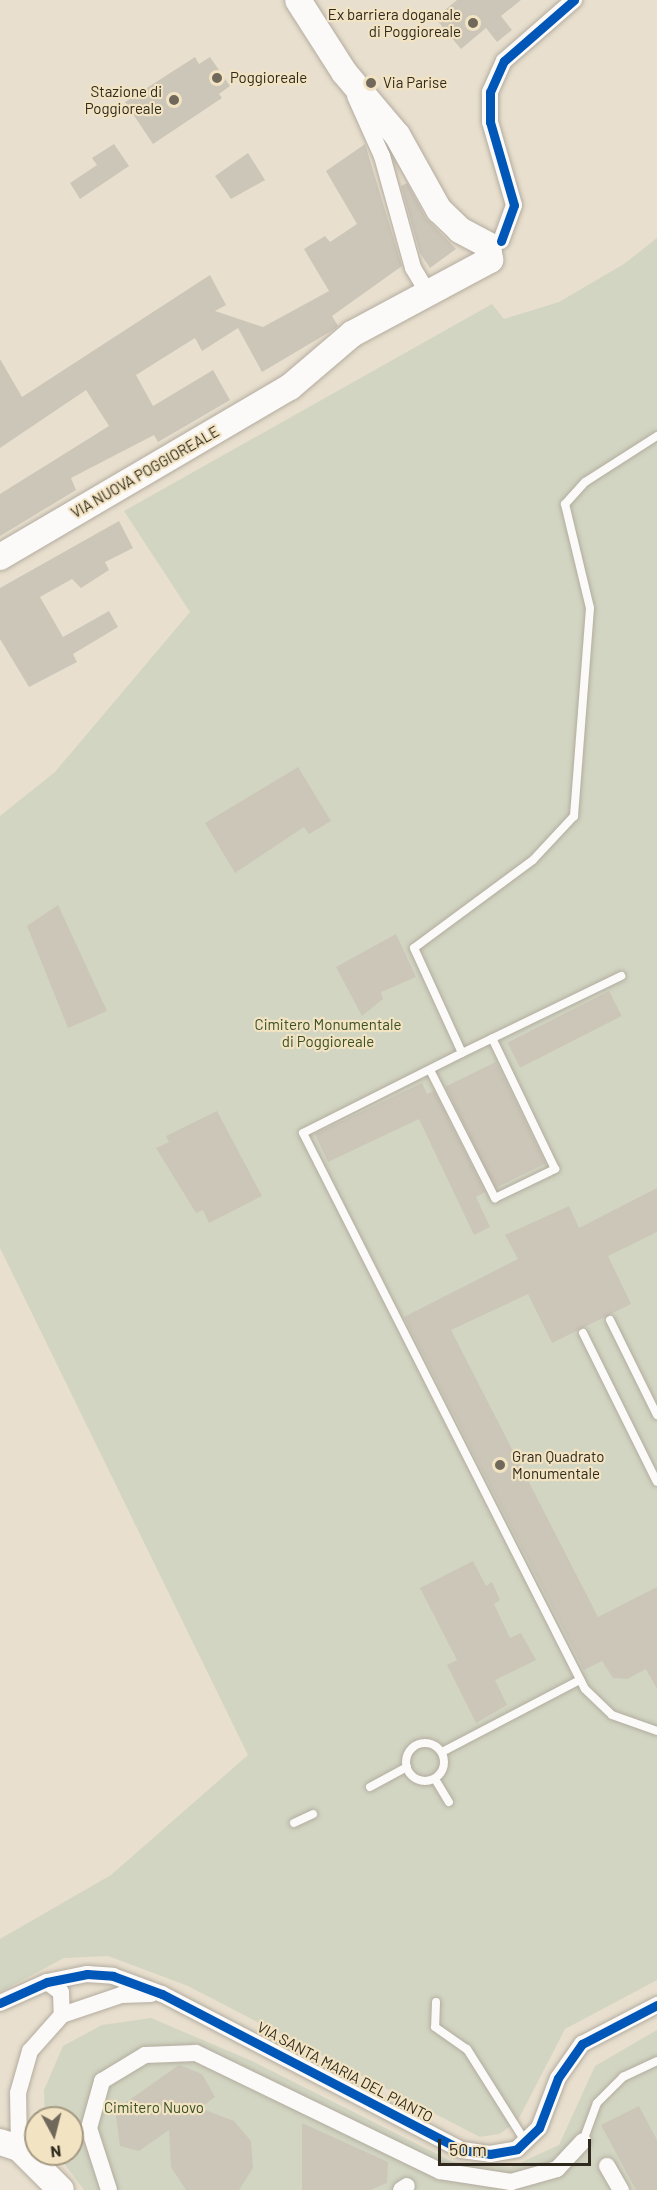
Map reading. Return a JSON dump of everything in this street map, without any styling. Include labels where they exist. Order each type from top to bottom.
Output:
[{"type":"main road","points":[[298,0],[344,72]]},
{"type":"main road","name":"VIA NUOVA POGGIOREALE","points":[[0,557],[290,387],[352,334],[481,269],[491,250],[439,210],[397,135],[344,72]]},
{"type":"main road","points":[[9,2145],[61,2190]]},
{"type":"street","points":[[501,241],[514,205],[490,122],[490,92],[504,61],[574,0]]},
{"type":"street","points":[[344,72],[382,156],[412,268],[424,286]]},
{"type":"street","name":"VIA SANTA MARIA DEL PIANTO","points":[[0,2003],[47,1982],[87,1974],[112,1976],[162,1994],[462,2150],[490,2154],[517,2149],[539,2128],[558,2078],[582,2044],[657,2005]]},
{"type":"street","points":[[47,1982],[61,1992],[62,2015]]},
{"type":"street","name":"VIA SANTA MARIA DEL PIANTO","points":[[9,2145],[18,2093],[30,2051],[62,2015],[121,1995],[162,1994]]},
{"type":"street","points":[[110,2190],[89,2128],[102,2081],[145,2055],[196,2053],[440,2171],[511,2182],[557,2169],[583,2141]]},
{"type":"street","points":[[608,2166],[621,2190]]},
{"type":"lane","points":[[462,1053],[414,948],[533,860],[574,816],[591,608],[565,504],[585,482],[657,436]]},
{"type":"lane","points":[[621,976],[462,1053],[369,1105],[303,1133],[580,1680],[612,1715],[657,1731]]},
{"type":"lane","points":[[430,1070],[495,1198],[555,1169],[492,1038]]},
{"type":"lane","points":[[610,1320],[657,1415]]},
{"type":"lane","points":[[584,1333],[657,1482]]},
{"type":"lane","points":[[442,1752],[580,1680]]},
{"type":"lane","points":[[417,1744],[434,1744],[442,1752],[444,1766],[435,1779],[416,1779],[407,1767],[408,1753],[417,1744]]},
{"type":"lane","points":[[370,1787],[407,1767]]},
{"type":"lane","points":[[435,1779],[449,1802]]},
{"type":"lane","points":[[294,1823],[313,1814]]},
{"type":"lane","points":[[436,2002],[435,2027],[467,2049],[525,2141]]},
{"type":"lane","points":[[583,2141],[597,2103],[623,2077],[657,2061]]},
{"type":"green space","name":"Cimitero Monumentale di Poggioreale","points":[[657,238],[657,1980],[565,2029],[517,2122],[499,2134],[480,2137],[188,1986],[108,1956],[64,1958],[0,1992],[0,1939],[111,1875],[248,1755],[0,1248],[0,816],[55,772],[190,612],[124,511],[492,304],[504,319],[559,302],[624,264]]},
{"type":"green space","name":"Cimitero Nuovo","points":[[151,2018],[252,2061],[453,2162],[511,2167],[559,2145],[595,2066],[657,2030],[657,2190],[84,2190],[66,2166],[84,2166],[84,2106],[45,2106],[44,2090],[63,2046],[102,2025]]},
{"type":"building","name":"Ex barriera doganale di Poggioreale","points":[[457,0],[521,0],[501,16],[512,30],[497,42],[486,28],[461,49],[435,18]]},
{"type":"building","name":"Stazione di Poggioreale","points":[[195,57],[199,64],[210,57],[230,86],[219,94],[222,98],[153,144],[125,102]]},
{"type":"building","points":[[114,144],[129,166],[80,199],[70,183],[97,165],[92,158]]},
{"type":"building","points":[[365,144],[402,266],[332,316],[338,326],[333,330],[262,372],[238,328],[202,351],[195,338],[136,375],[153,406],[213,370],[230,400],[158,442],[154,435],[71,478],[76,490],[0,536],[0,494],[109,426],[86,390],[0,448],[0,359],[22,397],[210,275],[226,305],[215,311],[263,327],[329,291],[304,249],[325,236],[330,242],[357,224],[326,171]]},
{"type":"building","points":[[248,153],[265,180],[231,199],[215,176]]},
{"type":"building","points":[[407,183],[426,218],[456,249],[430,268],[420,253],[401,186]]},
{"type":"building","points":[[119,521],[133,548],[105,562],[109,570],[81,588],[72,579],[40,597],[63,637],[109,611],[118,627],[73,654],[77,662],[29,687],[0,639],[0,588]]},
{"type":"building","points":[[298,767],[331,821],[309,834],[304,827],[235,873],[205,823]]},
{"type":"building","points":[[58,905],[107,1011],[68,1028],[27,926]]},
{"type":"building","points":[[396,934],[416,977],[381,992],[383,999],[362,1016],[336,967]]},
{"type":"building","points":[[609,991],[622,1016],[520,1068],[507,1043]]},
{"type":"building","points":[[496,1062],[546,1164],[495,1188],[446,1087]]},
{"type":"building","points":[[422,1083],[427,1094],[434,1091],[485,1192],[476,1197],[490,1227],[474,1235],[419,1119],[328,1162],[315,1134]]},
{"type":"building","points":[[217,1111],[262,1196],[209,1223],[203,1210],[196,1213],[156,1148],[169,1142],[166,1136]]},
{"type":"building","name":"Gran Quadrato Monumentale","points":[[657,1188],[657,1232],[608,1256],[631,1304],[552,1343],[528,1294],[451,1330],[598,1617],[657,1587],[657,1689],[646,1669],[627,1679],[613,1678],[602,1661],[584,1670],[404,1317],[518,1259],[505,1235],[569,1206],[579,1228]]},
{"type":"building","points":[[473,1561],[486,1586],[492,1582],[500,1600],[494,1604],[510,1638],[521,1633],[536,1660],[495,1680],[507,1705],[476,1723],[447,1665],[457,1660],[420,1588]]},
{"type":"building","points":[[179,2065],[202,2074],[215,2097],[200,2108],[234,2121],[251,2141],[253,2168],[239,2190],[186,2190],[171,2167],[169,2130],[139,2151],[120,2146],[115,2110]]},
{"type":"building","points":[[639,2106],[657,2140],[657,2190],[636,2190],[601,2125]]},
{"type":"building","points":[[302,2123],[388,2162],[387,2183],[370,2190],[302,2190]]},
{"type":"cycle path","points":[[501,241],[514,205],[490,122],[490,92],[504,61],[574,0]]},
{"type":"cycle path","points":[[0,2003],[47,1982],[87,1974],[113,1976],[162,1994],[462,2150],[490,2154],[517,2149],[539,2128],[558,2078],[582,2044],[657,2005]]},
{"type":"place","name":"Ex barriera doganale di Poggioreale","points":[[473,23]]},
{"type":"place","name":"Poggioreale","points":[[217,78]]},
{"type":"place","name":"Via Parise","points":[[371,83]]},
{"type":"place","name":"Stazione di Poggioreale","points":[[174,100]]},
{"type":"place","name":"Gran Quadrato Monumentale","points":[[500,1465]]}]
